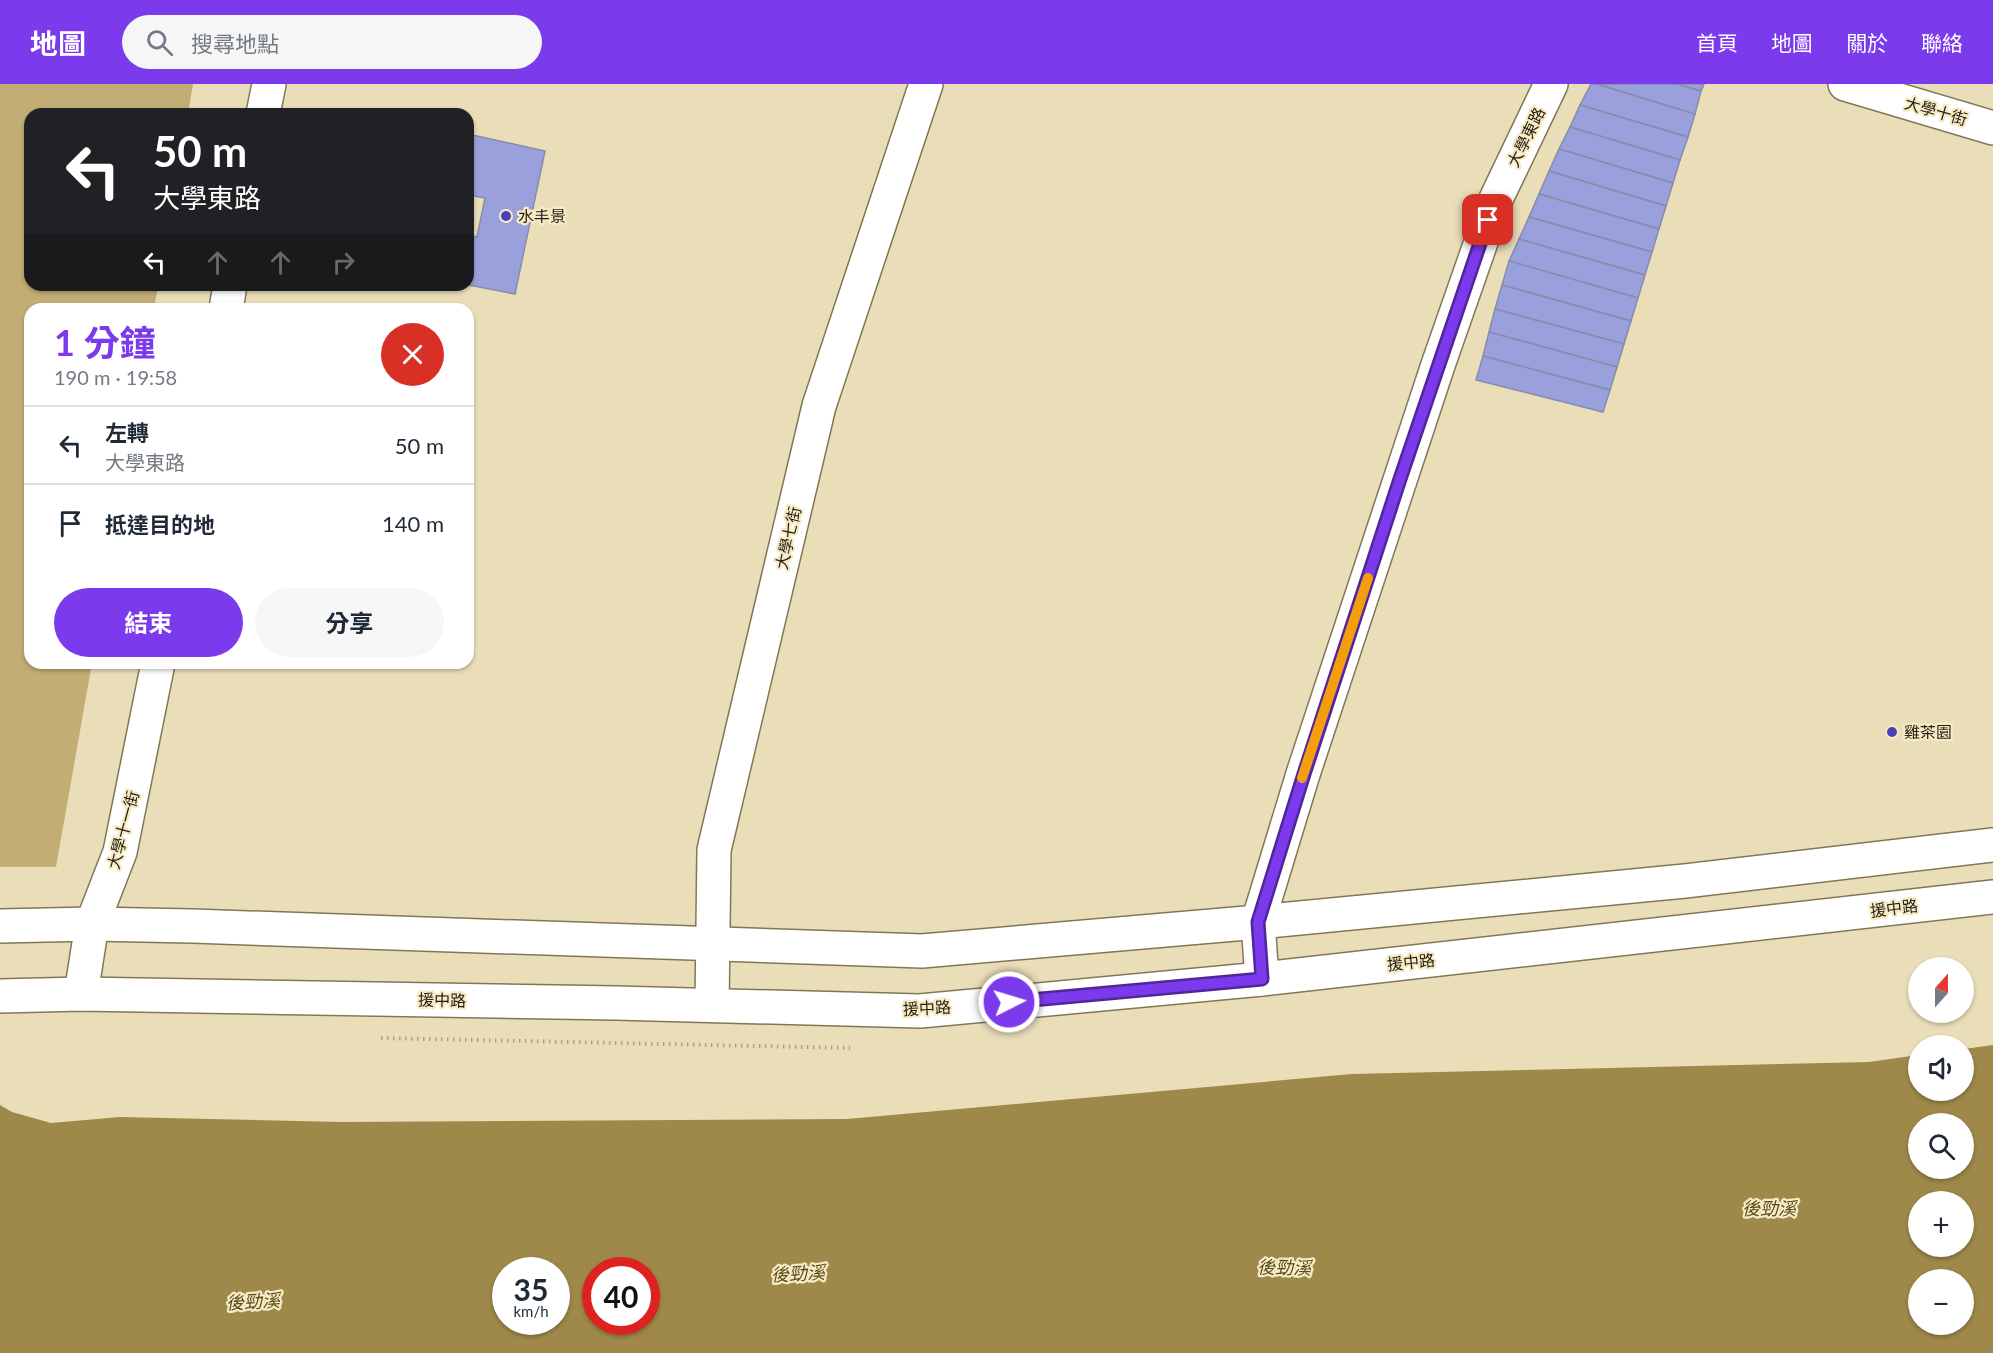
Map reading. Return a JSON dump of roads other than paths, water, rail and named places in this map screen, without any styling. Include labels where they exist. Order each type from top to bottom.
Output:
[{"type":"street","points":[[264,108],[269,84]]},
{"type":"street","name":"大學七街","points":[[712,1005],[714,850],[819,406],[926,84]]},
{"type":"street","name":"大學東路","points":[[1262,979],[1258,922],[1304,774],[1496,199],[1551,84]]},
{"type":"street","name":"大學十街","points":[[1845,84],[1993,128]]},
{"type":"street","name":"大學十一街","points":[[81,994],[92,924],[120,852],[157,669]]},
{"type":"street","points":[[0,926],[92,924],[712,942],[922,951],[1258,922],[1685,880],[1993,845]]},
{"type":"street","name":"援中路","points":[[0,996],[81,994],[920,1011],[1262,979],[1993,897]]},
{"type":"water","name":"後勁溪","points":[[1993,1045],[1993,1353],[0,1353],[0,1105],[12,1112],[51,1123],[120,1117],[341,1122],[847,1119],[1352,1074],[1869,1062],[1908,1056],[1908,1101],[1974,1101],[1974,1048]]},
{"type":"place","name":"水丰景","points":[[506,216]]},
{"type":"place","name":"雞茶園","points":[[1892,732]]}]
